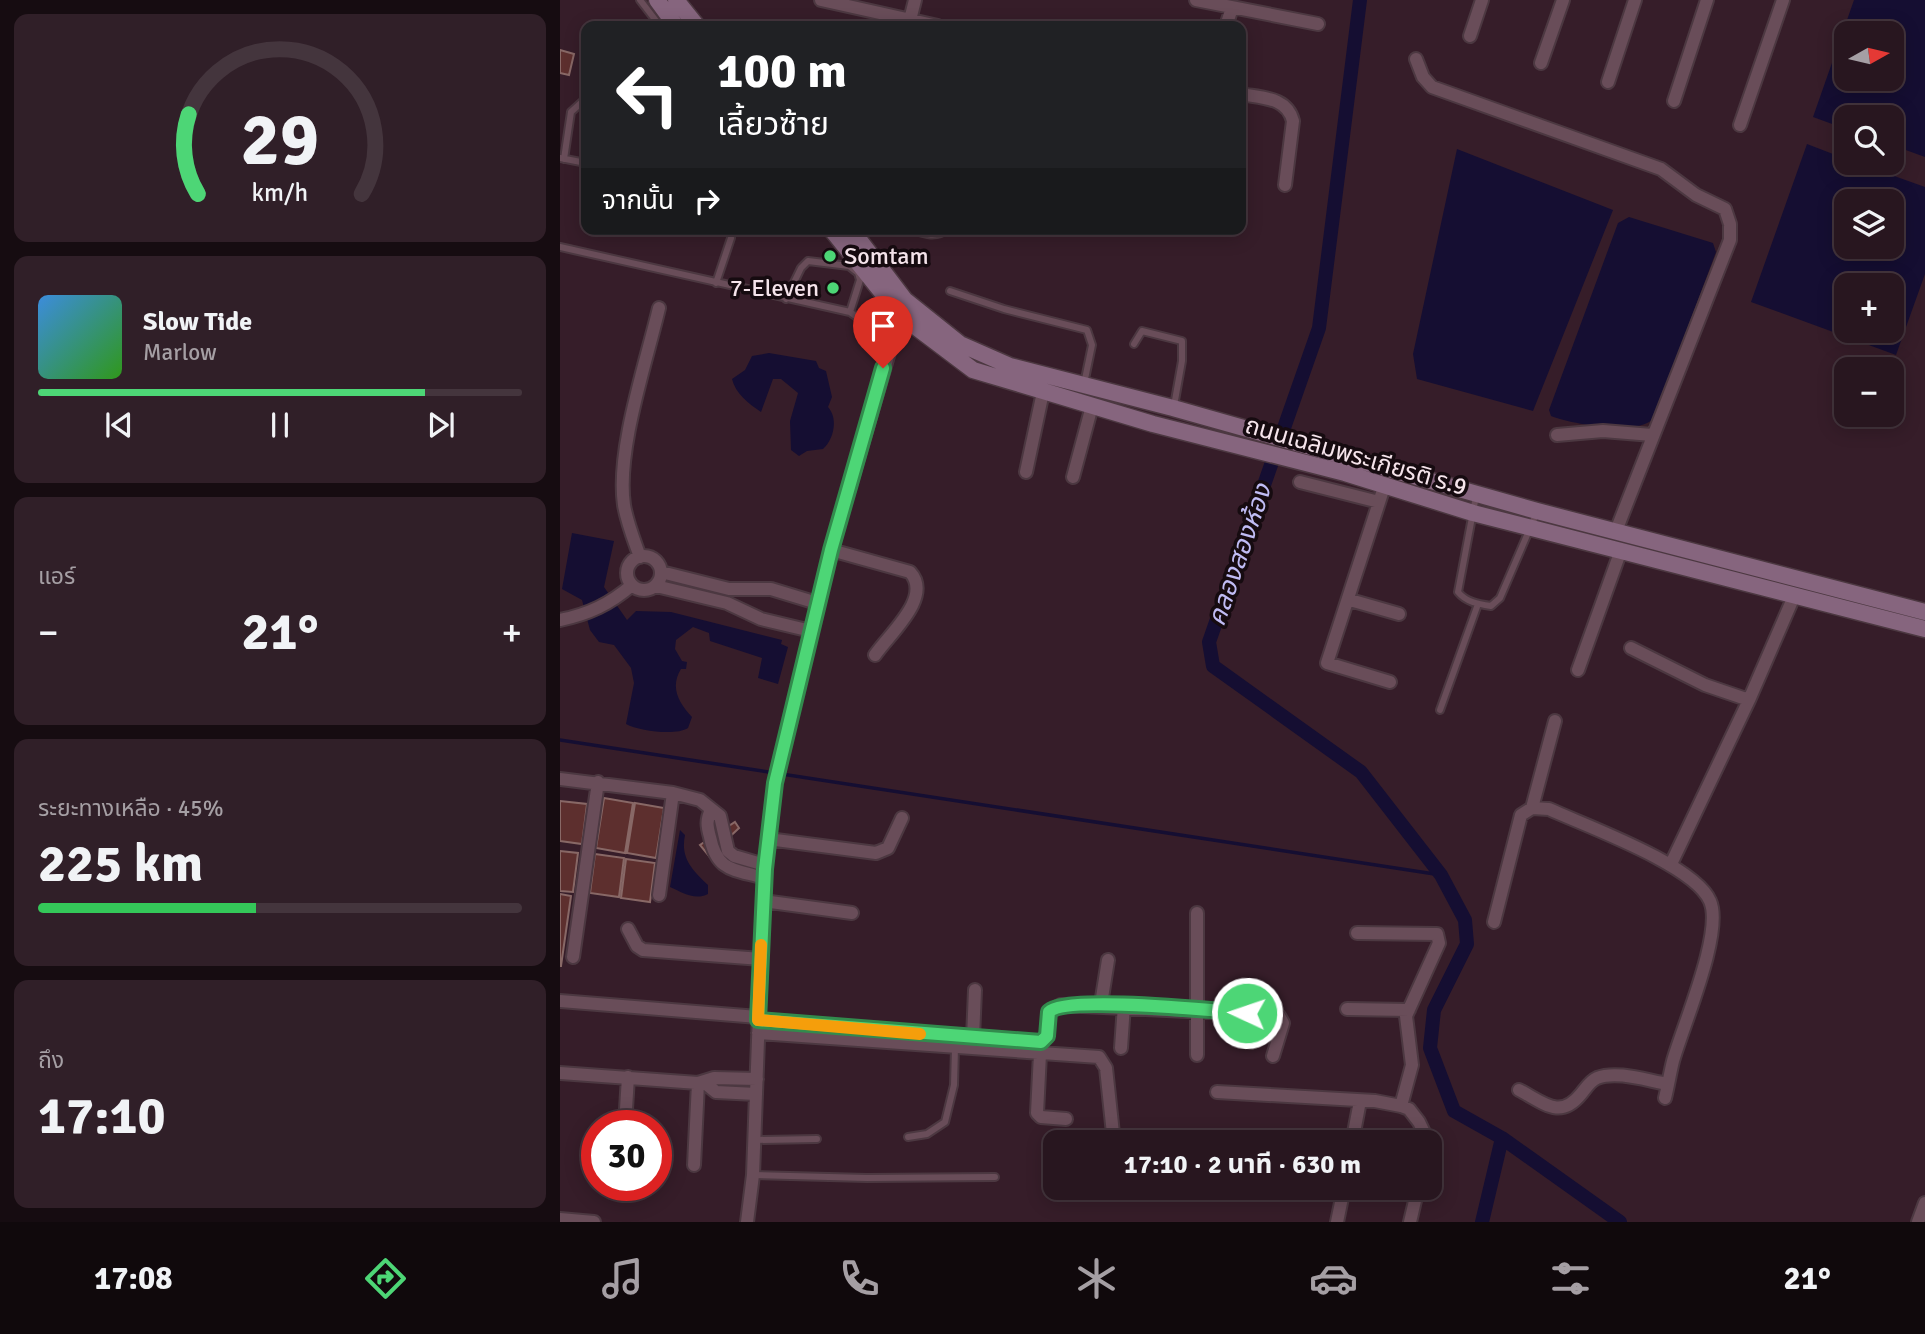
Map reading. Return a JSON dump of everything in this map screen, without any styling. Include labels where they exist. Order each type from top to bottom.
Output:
[{"type":"main road","points":[[657,0],[672,21]]},
{"type":"main road","points":[[676,0],[693,21]]},
{"type":"main road","name":"ถนนเฉลิมพระเกียรติ ร.9","points":[[836,235],[882,296],[960,344],[1010,366],[1173,408],[1347,466],[1381,494],[1531,527],[1925,629]]},
{"type":"main road","name":"ถนนเฉลิมพระเกียรติ ร.9","points":[[855,235],[903,307],[974,370],[1197,435],[1477,494],[1925,612]]},
{"type":"street","points":[[821,0],[915,21]]},
{"type":"street","points":[[910,20],[915,0]]},
{"type":"street","points":[[1196,0],[1318,24]]},
{"type":"street","points":[[1470,36],[1482,0]]},
{"type":"street","points":[[1541,63],[1563,0]]},
{"type":"street","points":[[1608,82],[1635,0]]},
{"type":"street","points":[[1674,101],[1707,0]]},
{"type":"street","points":[[1740,125],[1783,0]]},
{"type":"street","points":[[1228,21],[1232,8]]},
{"type":"street","points":[[1416,59],[1423,77],[1432,87],[1661,169],[1696,195],[1725,209],[1730,224],[1730,240],[1616,531]]},
{"type":"street","points":[[1246,95],[1283,103],[1290,111],[1293,121],[1285,185]]},
{"type":"street","points":[[747,1222],[755,1140],[764,872],[775,783],[831,550],[903,307]]},
{"type":"street","points":[[640,557],[628,524],[622,479],[659,308]]},
{"type":"street","points":[[1026,472],[1043,392]]},
{"type":"street","points":[[1073,477],[1092,406]]},
{"type":"street","points":[[1557,435],[1603,431],[1653,435]]},
{"type":"street","points":[[1300,482],[1381,494],[1350,600],[1327,663],[1390,682]]},
{"type":"street","points":[[831,550],[901,569],[916,579],[919,587],[914,601],[875,654]]},
{"type":"street","points":[[1578,670],[1620,550]]},
{"type":"street","points":[[632,585],[628,568],[640,557],[652,558],[661,572],[729,589],[771,589],[817,603]]},
{"type":"street","points":[[656,586],[661,572]]},
{"type":"street","points":[[632,585],[642,590],[656,586],[727,603],[761,620],[811,631]]},
{"type":"street","points":[[560,621],[586,615],[614,601],[632,585]]},
{"type":"street","points":[[727,603],[729,589]]},
{"type":"street","points":[[1671,864],[1749,700],[1795,594]]},
{"type":"street","points":[[1350,600],[1399,614]]},
{"type":"street","points":[[1631,648],[1705,685],[1749,700]]},
{"type":"street","points":[[1494,922],[1555,722]]},
{"type":"street","points":[[562,780],[598,782],[673,793],[700,800],[711,810],[706,820],[717,861],[725,867],[764,872]]},
{"type":"street","points":[[573,957],[598,782]]},
{"type":"street","points":[[659,895],[673,793]]},
{"type":"street","points":[[1526,810],[1549,809],[1671,864],[1707,894],[1712,904],[1704,973],[1673,1062],[1665,1098]]},
{"type":"street","points":[[768,839],[876,853],[888,848],[902,818]]},
{"type":"street","points":[[763,901],[852,913]]},
{"type":"street","points":[[1196,1055],[1197,913]]},
{"type":"street","points":[[628,929],[643,950],[761,959]]},
{"type":"street","points":[[1357,933],[1437,934],[1439,943],[1409,1010],[1406,1028],[1412,1065],[1401,1106]]},
{"type":"street","points":[[1101,1004],[1108,960]]},
{"type":"street","points":[[973,1038],[975,990]]},
{"type":"street","points":[[560,1001],[955,1048],[1099,1057],[1104,1061],[1112,1130]]},
{"type":"street","points":[[758,1023],[1041,1042],[1047,1036],[1052,1008],[1124,1005],[1279,1016],[1283,1023],[1273,1056]]},
{"type":"street","points":[[1121,1048],[1124,1005]]},
{"type":"street","points":[[1348,1009],[1409,1010]]},
{"type":"street","points":[[1040,1054],[1037,1113],[1041,1117],[1066,1119]]},
{"type":"street","points":[[560,1073],[701,1083],[714,1078],[757,1079]]},
{"type":"street","points":[[1519,1090],[1549,1105],[1564,1109],[1572,1105],[1596,1078],[1612,1076],[1668,1084]]},
{"type":"street","points":[[626,1110],[628,1077]]},
{"type":"street","points":[[701,1083],[716,1092],[756,1094]]},
{"type":"street","points":[[694,1165],[701,1083]]},
{"type":"street","points":[[1217,1092],[1401,1106],[1409,1109],[1423,1130]]},
{"type":"street","points":[[1354,1130],[1360,1101]]},
{"type":"street","points":[[1337,1222],[1342,1200]]},
{"type":"street","points":[[1410,1222],[1415,1200]]},
{"type":"street","points":[[1918,1222],[1925,1203]]},
{"type":"street","points":[[560,1219],[594,1222]]},
{"type":"lane","points":[[640,0],[656,21]]},
{"type":"lane","points":[[581,103],[571,112],[562,158],[581,162]]},
{"type":"lane","points":[[716,284],[731,239]]},
{"type":"lane","points":[[560,247],[849,312],[891,342]]},
{"type":"lane","points":[[786,299],[800,268],[808,261],[849,266],[858,273],[860,280],[849,312]]},
{"type":"lane","points":[[950,291],[1004,309],[1087,330],[1093,345],[1084,386]]},
{"type":"lane","points":[[1134,344],[1142,331],[1182,341],[1182,361],[1173,408]]},
{"type":"lane","points":[[1477,494],[1458,592],[1478,604],[1491,607],[1500,598],[1537,511]]},
{"type":"lane","points":[[1440,710],[1478,604]]},
{"type":"lane","points":[[908,1137],[927,1134],[945,1122],[954,1085],[955,1048]]},
{"type":"lane","points":[[755,1140],[817,1139]]},
{"type":"lane","points":[[753,1175],[995,1177]]},
{"type":"shaded area","points":[[1854,0],[1925,0],[1925,157],[1904,149],[1904,105],[1834,105],[1834,125],[1813,117],[1834,57],[1834,91],[1904,91],[1904,21],[1847,21]]},
{"type":"shaded area","points":[[1807,144],[1834,154],[1834,175],[1892,175],[1925,187],[1925,274],[1904,333],[1904,273],[1834,273],[1834,332],[1751,302]]},
{"type":"shaded area","points":[[1457,149],[1613,210],[1533,411],[1417,379],[1413,354]]},
{"type":"shaded area","points":[[1629,217],[1713,243],[1716,252],[1653,419],[1645,424],[1619,428],[1588,425],[1551,416],[1549,410],[1618,223]]},
{"type":"shaded area","points":[[1863,343],[1900,343],[1896,355]]},
{"type":"shaded area","points":[[769,353],[816,361],[819,368],[826,371],[832,397],[828,407],[834,423],[832,435],[823,449],[807,451],[799,456],[791,450],[790,421],[798,393],[781,379],[773,379],[761,412],[747,402],[736,389],[732,379],[745,370],[752,356]]},
{"type":"shaded area","points":[[572,533],[614,541],[604,587],[627,620],[636,611],[671,612],[782,640],[781,644],[788,647],[778,684],[758,678],[762,658],[710,641],[709,633],[693,627],[676,640],[675,649],[682,661],[687,662],[686,669],[681,669],[678,676],[676,688],[679,700],[692,717],[688,728],[675,732],[657,732],[626,724],[634,683],[631,668],[614,645],[599,642],[590,630],[582,600],[562,589]]},
{"type":"shaded area","points":[[680,830],[685,835],[686,857],[708,885],[708,894],[703,896],[693,896],[670,887]]},
{"type":"building","points":[[560,50],[574,54],[569,75],[560,73]]},
{"type":"building","points":[[604,798],[633,803],[625,853],[596,848]]},
{"type":"building","points":[[560,801],[587,804],[582,844],[560,841]]},
{"type":"building","points":[[635,803],[664,808],[656,858],[627,853]]},
{"type":"building","points":[[735,822],[739,828],[709,856],[700,845]]},
{"type":"building","points":[[560,851],[578,853],[573,892],[560,891]]},
{"type":"building","points":[[595,854],[624,858],[619,897],[590,893]]},
{"type":"building","points":[[626,859],[655,863],[650,902],[621,898]]},
{"type":"building","points":[[560,894],[571,896],[561,966],[560,966]]},
{"type":"waterway","name":"คลองสองห้อง","points":[[1360,0],[1319,328],[1209,642],[1213,666],[1361,772],[1441,875],[1465,920],[1467,944],[1434,1010],[1430,1048],[1454,1111],[1502,1138],[1620,1222]]},
{"type":"waterway","points":[[560,740],[1441,875]]},
{"type":"waterway","points":[[1482,1222],[1502,1138]]},
{"type":"slow traffic","points":[[761,945],[758,1020],[920,1034]]},
{"type":"place","name":"Somtam","points":[[830,256]]},
{"type":"place","name":"7-Eleven","points":[[833,288]]},
{"type":"route","points":[[883,368],[831,550],[775,783],[765,869],[758,1020],[1041,1042],[1047,1036],[1049,1012],[1061,1005],[1101,1004],[1247,1013]]}]
